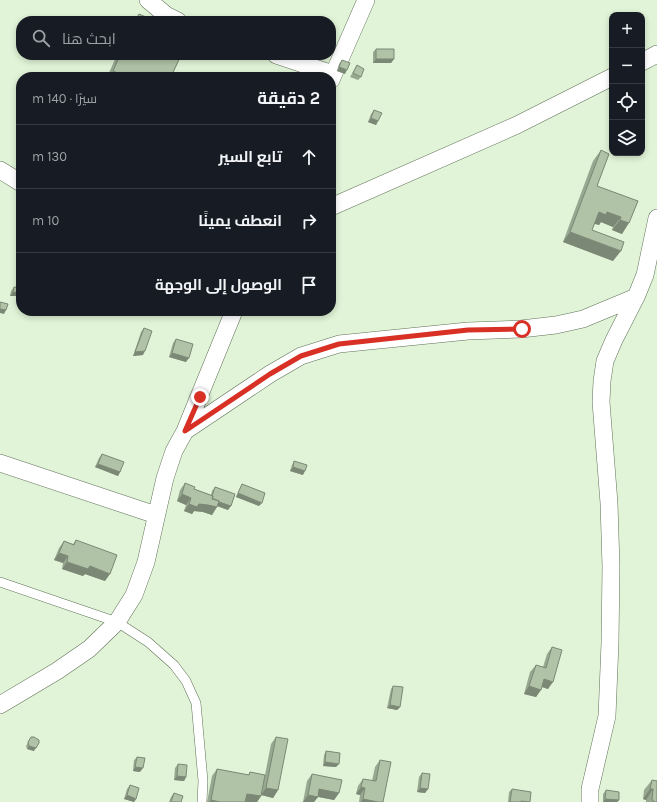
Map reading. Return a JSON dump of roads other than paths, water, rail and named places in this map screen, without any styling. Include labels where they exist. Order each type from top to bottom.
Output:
[{"type":"street","points":[[148,0],[168,16]]},
{"type":"street","points":[[334,72],[366,0]]},
{"type":"street","points":[[645,60],[657,54]]},
{"type":"street","points":[[289,60],[319,72]]},
{"type":"street","points":[[336,205],[517,125],[609,79]]},
{"type":"street","points":[[0,170],[16,180]]},
{"type":"street","points":[[590,802],[590,789],[607,716],[610,643],[610,519],[601,402],[602,381],[605,362],[645,275],[657,218]]},
{"type":"street","points":[[185,431],[270,374],[301,356],[339,344],[468,330],[522,329],[556,325],[583,319],[636,297]]},
{"type":"street","points":[[0,705],[57,671],[89,649],[117,622],[134,595],[146,562],[165,478],[174,451],[185,431],[229,316]]},
{"type":"street","points":[[0,463],[156,515]]},
{"type":"lane","points":[[0,582],[117,622],[148,642],[174,665],[186,681],[196,703],[203,781],[202,802]]}]
